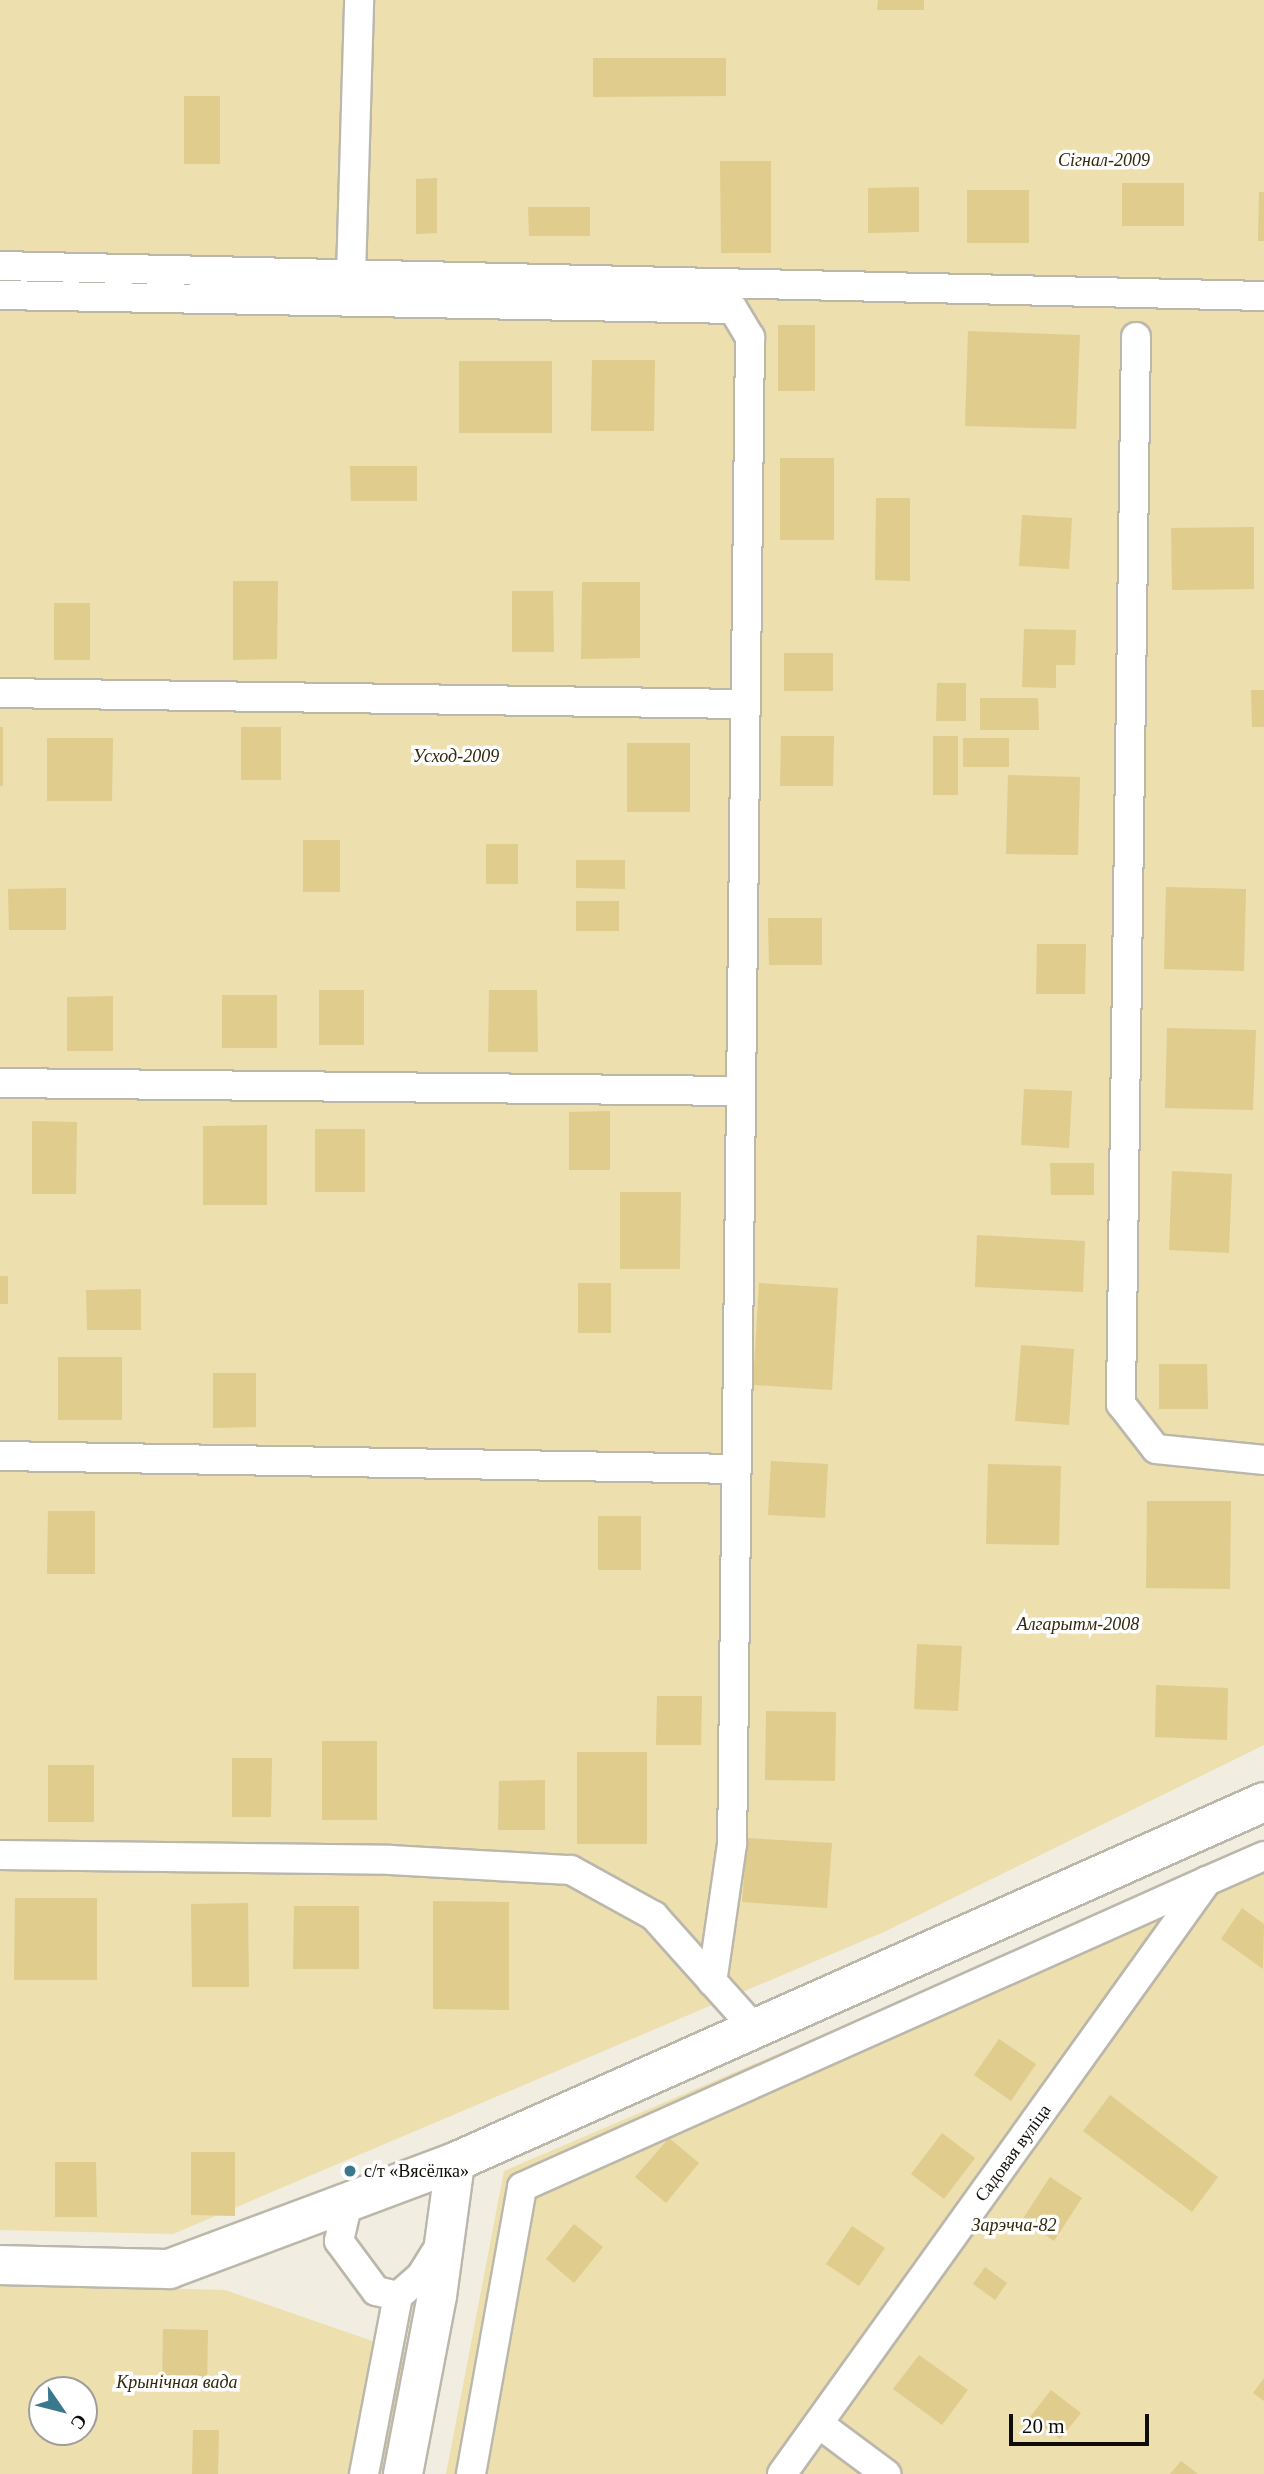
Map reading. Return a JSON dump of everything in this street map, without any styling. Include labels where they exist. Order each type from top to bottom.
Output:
[{"type":"street","points":[[0,2265],[169,2269],[455,2162],[1264,1801]]},
{"type":"street","points":[[403,2474],[455,2162]]},
{"type":"lane","points":[[351,275],[359,0]]},
{"type":"lane","points":[[0,266],[1264,296]]},
{"type":"lane","points":[[0,295],[733,309],[750,337],[732,1843],[712,1982]]},
{"type":"lane","points":[[1136,337],[1121,1404],[1156,1448],[1264,1460]]},
{"type":"lane","points":[[0,693],[745,704]]},
{"type":"lane","points":[[0,1083],[740,1091]]},
{"type":"lane","points":[[0,1456],[736,1469]]},
{"type":"lane","points":[[0,1855],[390,1860],[571,1870],[654,1916],[754,2028]]},
{"type":"lane","points":[[471,2474],[522,2187],[1264,1856]]},
{"type":"lane","name":"Садовая вуліца","points":[[782,2474],[1207,1881]]},
{"type":"lane","points":[[348,2202],[339,2241],[376,2291],[398,2296]]},
{"type":"lane","points":[[364,2474],[398,2296],[421,2276],[443,2242]]},
{"type":"lane","points":[[820,2424],[886,2474]]},
{"type":"green space","name":"Усход-2009","points":[[0,0],[1264,0],[1264,1745],[886,1931],[173,2234],[0,2230]]},
{"type":"green space","name":"Зарэчча-82","points":[[1264,1846],[1264,2474],[446,2474],[504,2171]]},
{"type":"green space","name":"Крынічная вада","points":[[0,2284],[225,2290],[407,2353],[384,2474],[0,2474]]},
{"type":"building","points":[[878,0],[924,0],[924,10],[877,10]]},
{"type":"building","points":[[593,58],[726,58],[726,96],[593,97]]},
{"type":"building","points":[[184,96],[220,96],[220,164],[184,164]]},
{"type":"building","points":[[720,161],[771,161],[771,253],[721,253]]},
{"type":"building","points":[[437,178],[437,233],[416,234],[416,179]]},
{"type":"building","points":[[1122,183],[1184,183],[1184,226],[1122,226]]},
{"type":"building","points":[[919,187],[919,232],[868,233],[868,188]]},
{"type":"building","points":[[967,190],[1029,190],[1029,243],[967,243]]},
{"type":"building","points":[[1259,192],[1264,192],[1264,241],[1258,241]]},
{"type":"building","points":[[528,207],[590,207],[590,236],[529,236]]},
{"type":"building","points":[[778,325],[815,325],[815,391],[778,391]]},
{"type":"building","points":[[968,331],[1080,335],[1076,429],[965,426]]},
{"type":"building","points":[[592,360],[655,360],[654,431],[591,431]]},
{"type":"building","points":[[459,361],[552,361],[552,433],[459,433]]},
{"type":"building","points":[[780,458],[834,458],[834,540],[780,540]]},
{"type":"building","points":[[350,466],[417,466],[417,501],[351,501]]},
{"type":"building","points":[[876,498],[910,498],[910,581],[875,580]]},
{"type":"building","points":[[1022,515],[1072,518],[1069,569],[1019,566]]},
{"type":"building","points":[[1254,527],[1254,589],[1172,590],[1171,528]]},
{"type":"building","points":[[233,581],[278,581],[277,659],[233,660]]},
{"type":"building","points":[[582,582],[640,582],[640,658],[581,659]]},
{"type":"building","points":[[512,591],[553,591],[554,652],[512,652]]},
{"type":"building","points":[[54,603],[90,603],[90,660],[54,660]]},
{"type":"building","points":[[1024,629],[1076,630],[1075,665],[1056,665],[1056,688],[1022,687]]},
{"type":"building","points":[[784,653],[833,653],[833,691],[784,691]]},
{"type":"building","points":[[937,683],[966,683],[966,721],[936,721]]},
{"type":"building","points":[[1251,690],[1264,690],[1264,727],[1252,727]]},
{"type":"building","points":[[980,698],[1038,698],[1039,730],[980,730]]},
{"type":"building","points":[[0,727],[3,727],[3,786],[0,786]]},
{"type":"building","points":[[241,727],[281,727],[281,780],[241,780]]},
{"type":"building","points":[[781,736],[834,736],[833,786],[780,786]]},
{"type":"building","points":[[933,736],[958,736],[958,795],[933,795]]},
{"type":"building","points":[[47,738],[113,738],[112,801],[47,801]]},
{"type":"building","points":[[963,738],[1009,738],[1009,767],[963,767]]},
{"type":"building","points":[[627,743],[690,743],[690,812],[627,812]]},
{"type":"building","points":[[1008,775],[1080,777],[1078,855],[1006,854]]},
{"type":"building","points":[[303,840],[340,840],[340,892],[303,892]]},
{"type":"building","points":[[486,844],[518,844],[518,884],[486,884]]},
{"type":"building","points":[[576,860],[625,860],[625,889],[576,888]]},
{"type":"building","points":[[1166,887],[1246,889],[1244,971],[1164,969]]},
{"type":"building","points":[[66,888],[66,930],[9,930],[8,889]]},
{"type":"building","points":[[576,901],[619,901],[619,931],[576,931]]},
{"type":"building","points":[[768,918],[822,918],[822,965],[769,965]]},
{"type":"building","points":[[1037,944],[1086,944],[1085,994],[1036,994]]},
{"type":"building","points":[[319,990],[364,990],[364,1045],[319,1045]]},
{"type":"building","points":[[489,990],[537,990],[538,1052],[488,1052]]},
{"type":"building","points":[[222,995],[277,995],[277,1048],[222,1048]]},
{"type":"building","points":[[113,996],[113,1051],[67,1051],[67,997]]},
{"type":"building","points":[[1167,1028],[1256,1030],[1253,1110],[1165,1108]]},
{"type":"building","points":[[1024,1089],[1072,1091],[1069,1148],[1021,1145]]},
{"type":"building","points":[[610,1111],[610,1170],[569,1170],[569,1112]]},
{"type":"building","points":[[32,1121],[77,1122],[76,1194],[32,1194]]},
{"type":"building","points":[[267,1125],[267,1205],[203,1205],[203,1126]]},
{"type":"building","points":[[315,1129],[365,1129],[365,1192],[315,1192]]},
{"type":"building","points":[[1050,1163],[1094,1163],[1094,1195],[1051,1195]]},
{"type":"building","points":[[1172,1171],[1232,1174],[1229,1253],[1169,1250]]},
{"type":"building","points":[[620,1192],[681,1192],[680,1269],[620,1269]]},
{"type":"building","points":[[977,1235],[1085,1241],[1083,1292],[975,1287]]},
{"type":"building","points":[[0,1276],[8,1276],[8,1304],[0,1304]]},
{"type":"building","points":[[578,1283],[611,1283],[611,1333],[578,1333]]},
{"type":"building","points":[[759,1283],[838,1288],[832,1390],[753,1385]]},
{"type":"building","points":[[141,1289],[141,1330],[87,1330],[86,1290]]},
{"type":"building","points":[[1021,1345],[1074,1349],[1069,1425],[1015,1421]]},
{"type":"building","points":[[58,1357],[122,1357],[122,1420],[58,1420]]},
{"type":"building","points":[[1159,1364],[1207,1364],[1208,1409],[1159,1409]]},
{"type":"building","points":[[213,1373],[256,1373],[256,1427],[213,1428]]},
{"type":"building","points":[[771,1461],[828,1464],[825,1518],[768,1515]]},
{"type":"building","points":[[988,1464],[1061,1466],[1059,1545],[986,1544]]},
{"type":"building","points":[[1147,1501],[1231,1501],[1230,1589],[1146,1588]]},
{"type":"building","points":[[48,1511],[95,1511],[95,1574],[47,1574]]},
{"type":"building","points":[[598,1516],[641,1516],[641,1570],[598,1570]]},
{"type":"building","points":[[917,1644],[962,1646],[958,1711],[914,1709]]},
{"type":"building","points":[[1156,1685],[1228,1688],[1227,1740],[1155,1737]]},
{"type":"building","points":[[657,1696],[702,1696],[701,1745],[656,1745]]},
{"type":"building","points":[[766,1711],[836,1712],[835,1781],[765,1780]]},
{"type":"building","points":[[322,1741],[377,1741],[377,1820],[322,1820]]},
{"type":"building","points":[[577,1752],[647,1752],[647,1844],[577,1844]]},
{"type":"building","points":[[232,1758],[272,1758],[271,1817],[232,1817]]},
{"type":"building","points":[[48,1765],[94,1765],[94,1822],[48,1822]]},
{"type":"building","points":[[545,1780],[545,1830],[498,1830],[499,1781]]},
{"type":"building","points":[[747,1838],[832,1843],[827,1908],[742,1902]]},
{"type":"building","points":[[15,1898],[97,1898],[97,1980],[14,1980]]},
{"type":"building","points":[[433,1901],[509,1902],[509,2010],[433,2009]]},
{"type":"building","points":[[248,1903],[249,1987],[192,1987],[191,1904]]},
{"type":"building","points":[[294,1906],[359,1906],[359,1969],[293,1969]]},
{"type":"building","points":[[1242,1908],[1264,1924],[1263,1969],[1221,1939]]},
{"type":"building","points":[[999,2039],[1036,2064],[1011,2101],[974,2075]]},
{"type":"building","points":[[1110,2095],[1218,2177],[1192,2212],[1083,2131]]},
{"type":"building","points":[[942,2133],[975,2158],[944,2199],[911,2174]]},
{"type":"building","points":[[669,2138],[699,2163],[666,2203],[635,2177]]},
{"type":"building","points":[[191,2152],[235,2152],[235,2216],[191,2215]]},
{"type":"building","points":[[55,2162],[96,2162],[97,2217],[55,2217]]},
{"type":"building","points":[[1050,2177],[1082,2198],[1054,2241],[1022,2220]]},
{"type":"building","points":[[574,2224],[603,2247],[574,2283],[546,2259]]},
{"type":"building","points":[[852,2226],[885,2248],[859,2286],[826,2264]]},
{"type":"building","points":[[985,2267],[1007,2283],[995,2300],[973,2284]]},
{"type":"building","points":[[163,2329],[208,2330],[207,2386],[162,2386]]},
{"type":"building","points":[[919,2355],[968,2390],[942,2425],[893,2389]]},
{"type":"building","points":[[1264,2378],[1264,2401],[1253,2393]]},
{"type":"building","points":[[1051,2390],[1081,2413],[1060,2439],[1030,2417]]},
{"type":"building","points":[[193,2430],[219,2430],[218,2474],[192,2474]]},
{"type":"building","points":[[1181,2461],[1198,2474],[1170,2474]]},
{"type":"place","name":"с/т «Вясёлка»","points":[[350,2171]]},
{"type":"park label","name":"Сігнал-2009","points":[[1104,160]]},
{"type":"park label","name":"Алгарытм-2008","points":[[1078,1624]]}]
